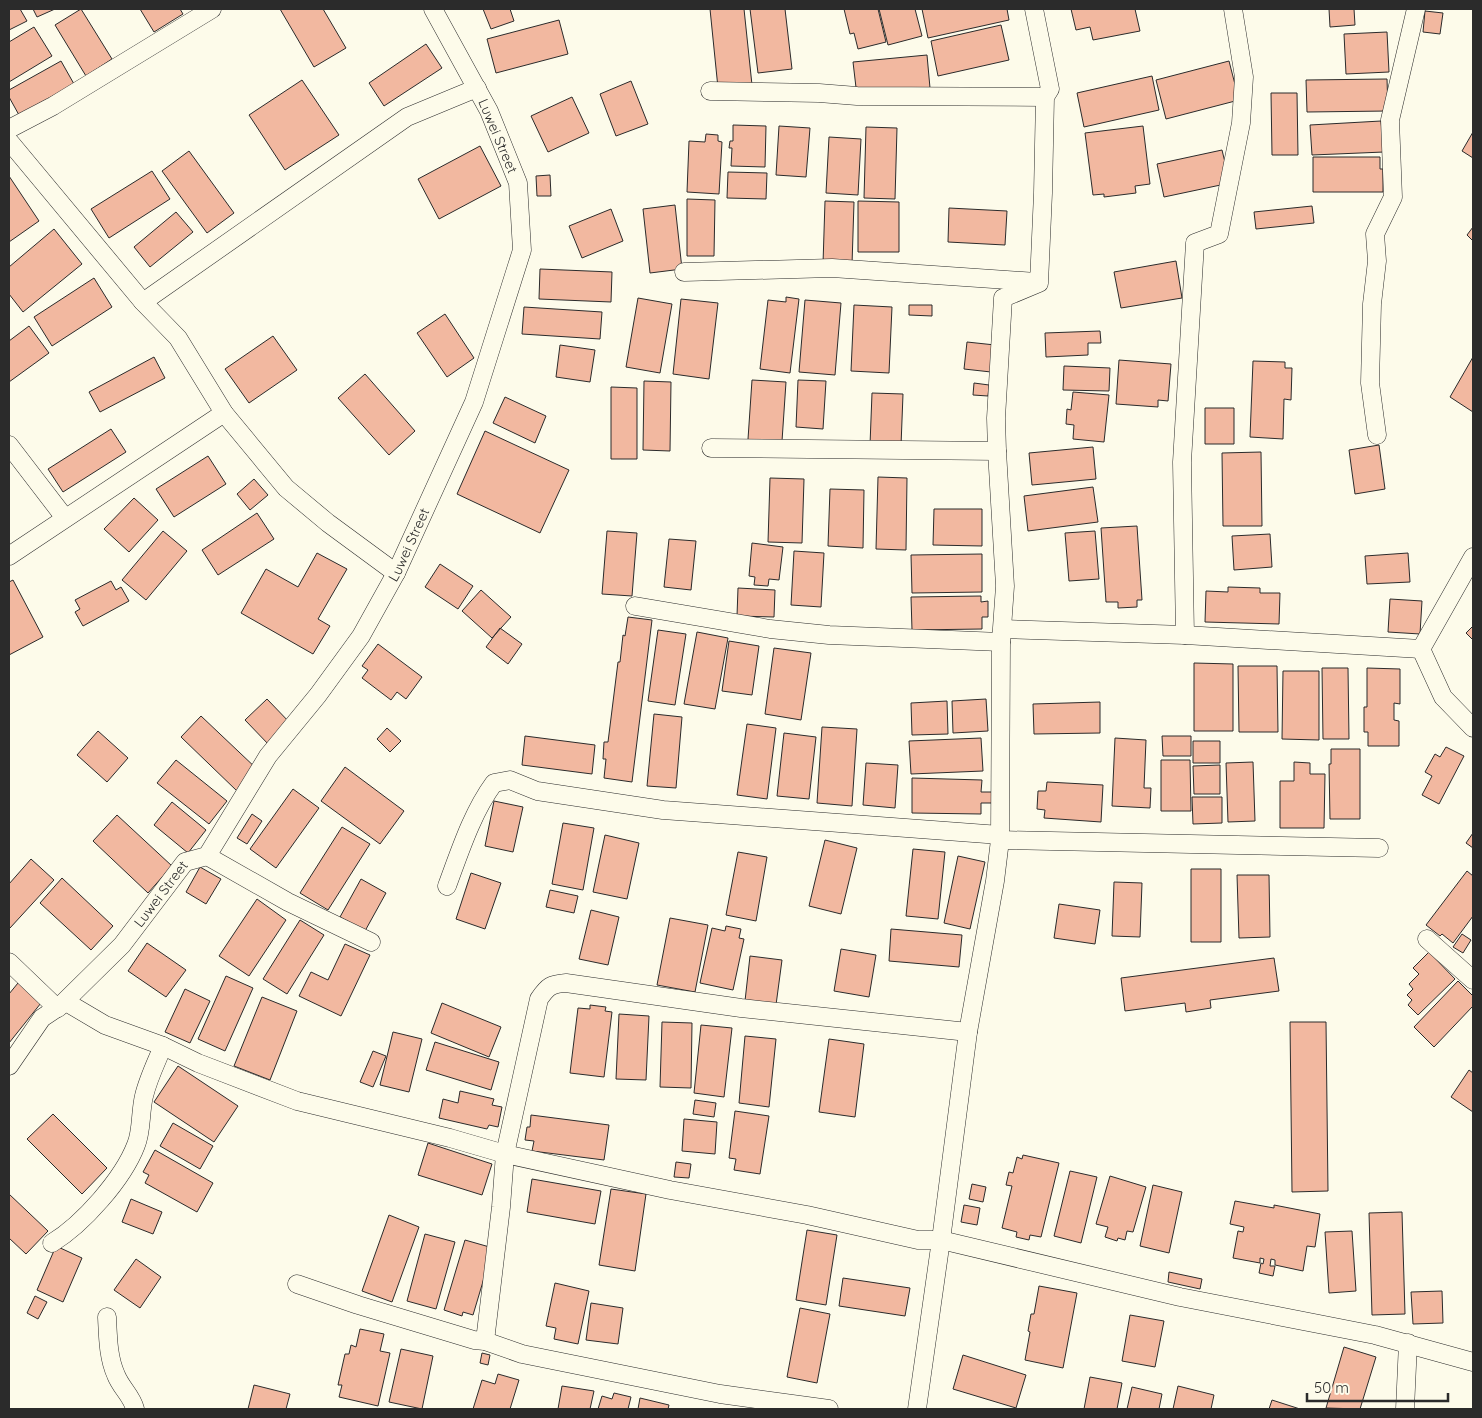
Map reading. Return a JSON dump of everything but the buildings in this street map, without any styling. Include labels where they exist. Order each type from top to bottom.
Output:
[{"type":"street","points":[[9,129],[53,106],[212,9]]},
{"type":"street","name":"Luwei Street","points":[[9,1066],[42,1018],[62,1005],[122,946],[185,862],[207,856],[268,756],[318,695],[362,636],[396,573],[474,402],[522,250],[518,182],[489,111],[433,9]]},
{"type":"street","points":[[1034,9],[1050,89],[1045,97],[1043,193],[1038,283]]},
{"type":"street","points":[[1185,635],[1182,462],[1194,243],[1219,234],[1241,123],[1244,77],[1233,9]]},
{"type":"street","points":[[1377,435],[1370,383],[1372,304],[1377,261],[1375,234],[1393,197],[1390,120],[1416,9]]},
{"type":"street","points":[[143,302],[408,117],[477,88]]},
{"type":"street","points":[[710,92],[819,93],[857,96],[1045,97]]},
{"type":"street","points":[[9,141],[143,302],[178,338],[224,413],[286,488],[328,523],[396,573]]},
{"type":"street","points":[[684,272],[832,268],[1038,283]]},
{"type":"street","points":[[917,1409],[968,1032],[995,881],[1000,837],[1002,636],[1005,586],[996,418],[1003,298],[1038,283]]},
{"type":"street","points":[[9,556],[224,413]]},
{"type":"street","points":[[9,445],[65,518]]},
{"type":"street","points":[[711,448],[997,451]]},
{"type":"street","points":[[1421,649],[1473,557]]},
{"type":"street","points":[[635,606],[770,630],[829,635],[1185,635],[1421,649]]},
{"type":"street","points":[[1421,649],[1443,696],[1473,728]]},
{"type":"street","points":[[447,886],[464,841],[486,794],[494,783],[510,780],[537,791],[663,810],[1000,837],[1379,848]]},
{"type":"street","points":[[207,856],[288,902],[371,942]]},
{"type":"street","points":[[1427,939],[1473,980]]},
{"type":"street","points":[[9,962],[62,1005],[105,1025],[163,1046],[198,1062],[297,1101],[450,1138],[505,1154],[670,1190],[807,1215],[918,1240],[941,1240],[1180,1298],[1375,1334],[1473,1362]]},
{"type":"street","points":[[485,1341],[502,1207],[505,1154],[539,999],[547,987],[566,982],[741,1008],[968,1032]]},
{"type":"street","points":[[52,1243],[66,1234],[117,1180],[137,1144],[144,1097],[150,1075],[163,1046]]},
{"type":"street","points":[[297,1284],[358,1305],[474,1340],[485,1341],[522,1354],[720,1394],[829,1409]]},
{"type":"street","points":[[107,1317],[109,1353],[116,1377],[134,1402],[136,1409]]},
{"type":"street","points":[[1405,1409],[1408,1343]]}]
